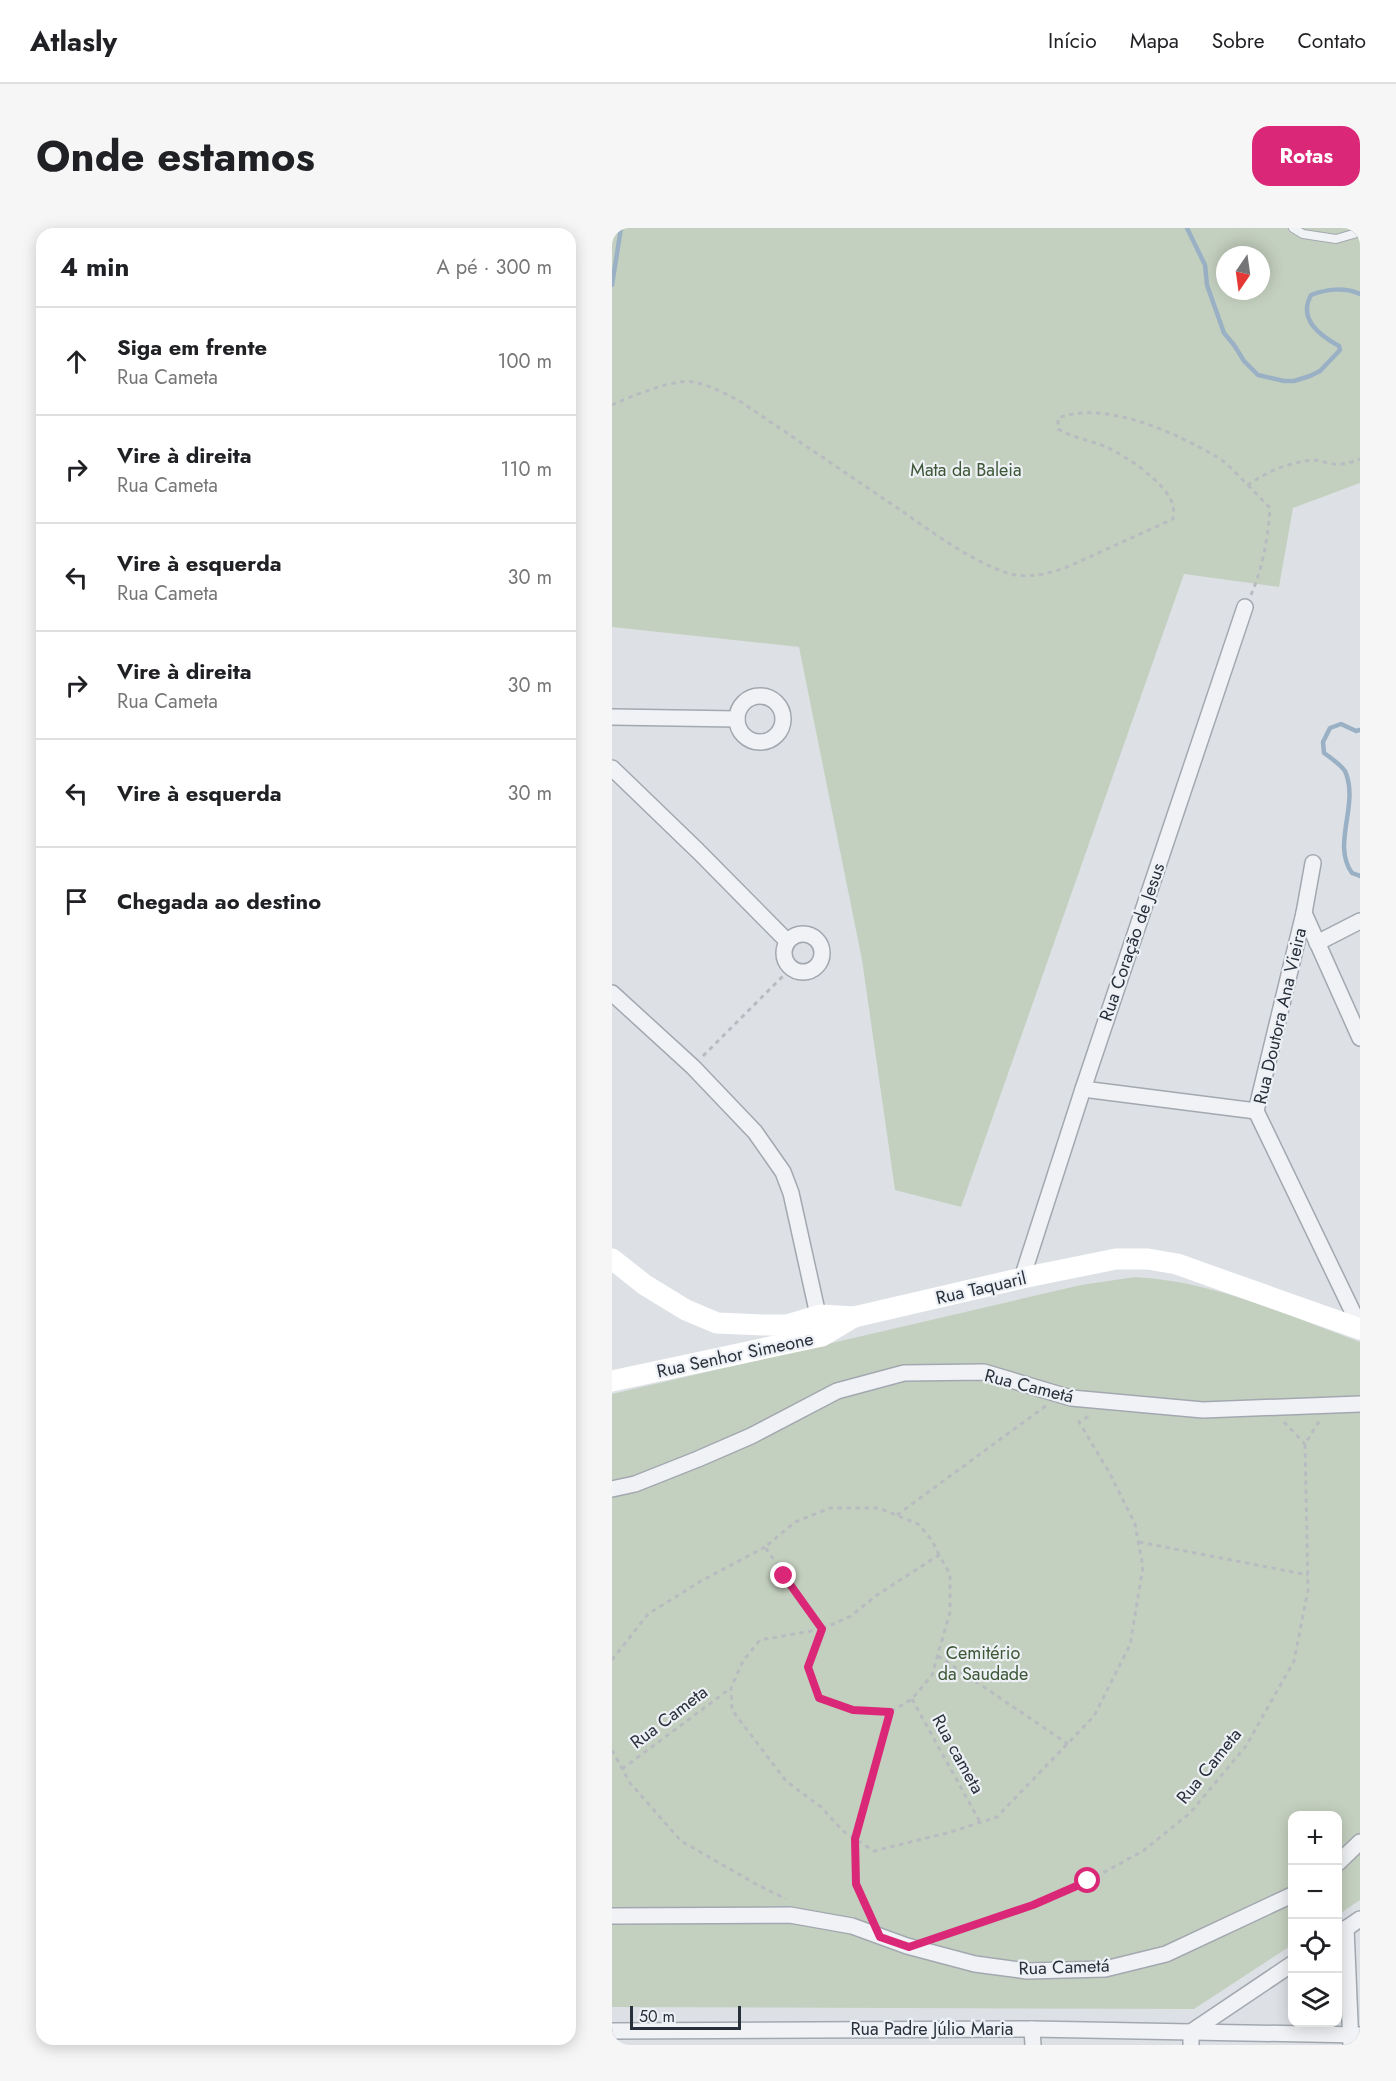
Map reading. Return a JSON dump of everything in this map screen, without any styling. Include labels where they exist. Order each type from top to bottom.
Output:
[{"type":"street","name":"Rua Coração de Jesus","points":[[1022,1278],[1245,607]]},
{"type":"street","points":[[612,717],[737,719]]},
{"type":"street","points":[[612,768],[698,850],[788,941]]},
{"type":"street","name":"Rua Doutora Ana Vieira","points":[[1313,863],[1304,913],[1256,1111],[1360,1328]]},
{"type":"street","points":[[1304,913],[1360,1038]]},
{"type":"street","points":[[1317,943],[1360,921]]},
{"type":"street","points":[[799,934],[815,937],[822,946],[823,952],[819,965],[811,971],[797,972],[791,968],[784,955],[788,941],[799,934]]},
{"type":"street","points":[[612,993],[693,1067],[755,1132],[783,1172],[791,1193],[821,1326]]},
{"type":"street","points":[[1083,1089],[1256,1111]]},
{"type":"street","name":"Rua Taquaril","points":[[612,1259],[645,1285],[686,1310],[717,1323],[821,1326],[1022,1278],[1116,1259],[1148,1259],[1178,1264],[1360,1328]]},
{"type":"street","name":"Rua Senhor Simeone","points":[[612,1381],[821,1326]]},
{"type":"street","name":"Rua Cametá","points":[[612,1489],[635,1484],[709,1455],[750,1437],[837,1391],[904,1373],[984,1372],[1071,1398],[1203,1410],[1360,1404]]},
{"type":"street","points":[[1342,1859],[1360,1842]]},
{"type":"street","name":"Rua Cametá","points":[[612,1916],[790,1914],[852,1926],[909,1947],[975,1964],[1027,1971],[1105,1968],[1166,1954],[1288,1897]]},
{"type":"street","points":[[1354,2038],[1342,1931],[1360,1918]]},
{"type":"street","points":[[1191,2039],[1288,1968]]},
{"type":"street","points":[[818,2029],[818,2045]]},
{"type":"street","points":[[1032,2029],[1033,2045]]},
{"type":"street","name":"Rua Padre Júlio Maria","points":[[612,2031],[1032,2029],[1191,2039],[1354,2038]]},
{"type":"lane","points":[[1293,228],[1303,234],[1336,239],[1360,232]]},
{"type":"path","points":[[612,405],[646,390],[691,381],[716,390],[741,402],[945,540],[994,567],[1008,573],[1025,576],[1065,568],[1173,519],[1174,506],[1165,489],[1135,465],[1107,447],[1069,435],[1058,429],[1058,417],[1069,414],[1104,413],[1142,422],[1219,458],[1270,508],[1268,535],[1262,562],[1256,584],[1245,607]]},
{"type":"path","points":[[1248,485],[1282,466],[1316,460],[1329,464],[1345,464],[1360,459]]},
{"type":"path","points":[[693,1067],[791,968]]},
{"type":"path","points":[[897,1515],[1061,1395]]},
{"type":"path","name":"Rua Cameta","points":[[939,1555],[877,1595],[851,1616],[822,1629],[760,1640],[743,1661],[731,1688],[732,1710],[786,1781],[821,1807],[843,1831],[874,1851],[947,1833],[997,1816],[1094,1716],[1130,1645],[1143,1567],[1135,1524],[1109,1472],[1079,1422],[1117,1402]]},
{"type":"path","points":[[1270,1408],[1305,1444],[1328,1405]]},
{"type":"path","name":"Rua Cameta","points":[[909,1947],[1033,1905],[1088,1881],[1143,1851],[1190,1813],[1246,1746],[1294,1662],[1308,1590],[1305,1444]]},
{"type":"path","points":[[612,1659],[648,1614],[701,1581],[765,1547],[795,1522],[830,1508],[879,1508],[918,1524],[932,1540],[950,1574],[950,1612],[938,1656],[932,1675],[912,1699],[890,1712],[853,1710],[819,1698],[808,1667],[822,1629],[765,1547]]},
{"type":"path","points":[[1138,1542],[1308,1575]]},
{"type":"path","points":[[938,1656],[1068,1744]]},
{"type":"path","name":"Rua Cameta","points":[[622,1769],[731,1688]]},
{"type":"path","name":"Rua cameta","points":[[912,1699],[980,1822]]},
{"type":"path","points":[[880,1937],[856,1884],[855,1839],[890,1712]]},
{"type":"path","points":[[612,1750],[630,1783],[681,1841],[795,1904]]},
{"type":"green space","name":"Mata da Baleia","points":[[612,228],[1360,228],[1360,483],[1293,508],[1279,587],[1184,574],[961,1207],[895,1190],[862,960],[799,647],[612,627]]},
{"type":"green space","name":"Cemitério da Saudade","points":[[1135,1277],[1193,1285],[1249,1301],[1360,1342],[1360,1900],[1342,1912],[1342,1811],[1288,1811],[1288,1948],[1194,2009],[612,2007],[612,1394],[1081,1285]]},
{"type":"waterway","points":[[612,285],[621,228]]},
{"type":"waterway","points":[[1187,228],[1205,265],[1207,285],[1224,333],[1244,361],[1258,375],[1294,381],[1320,371],[1340,350],[1339,346],[1324,337],[1309,319],[1307,312],[1311,295],[1336,290],[1348,290],[1360,294]]},
{"type":"waterway","points":[[1360,730],[1356,731],[1341,724],[1330,728],[1323,742],[1324,753],[1343,768],[1349,784],[1344,849],[1346,862],[1352,873],[1360,876]]},
{"type":"route","points":[[784,1576],[822,1629],[808,1667],[819,1698],[853,1710],[890,1712],[855,1839],[856,1884],[880,1937],[909,1947],[1033,1905],[1088,1881]]}]
